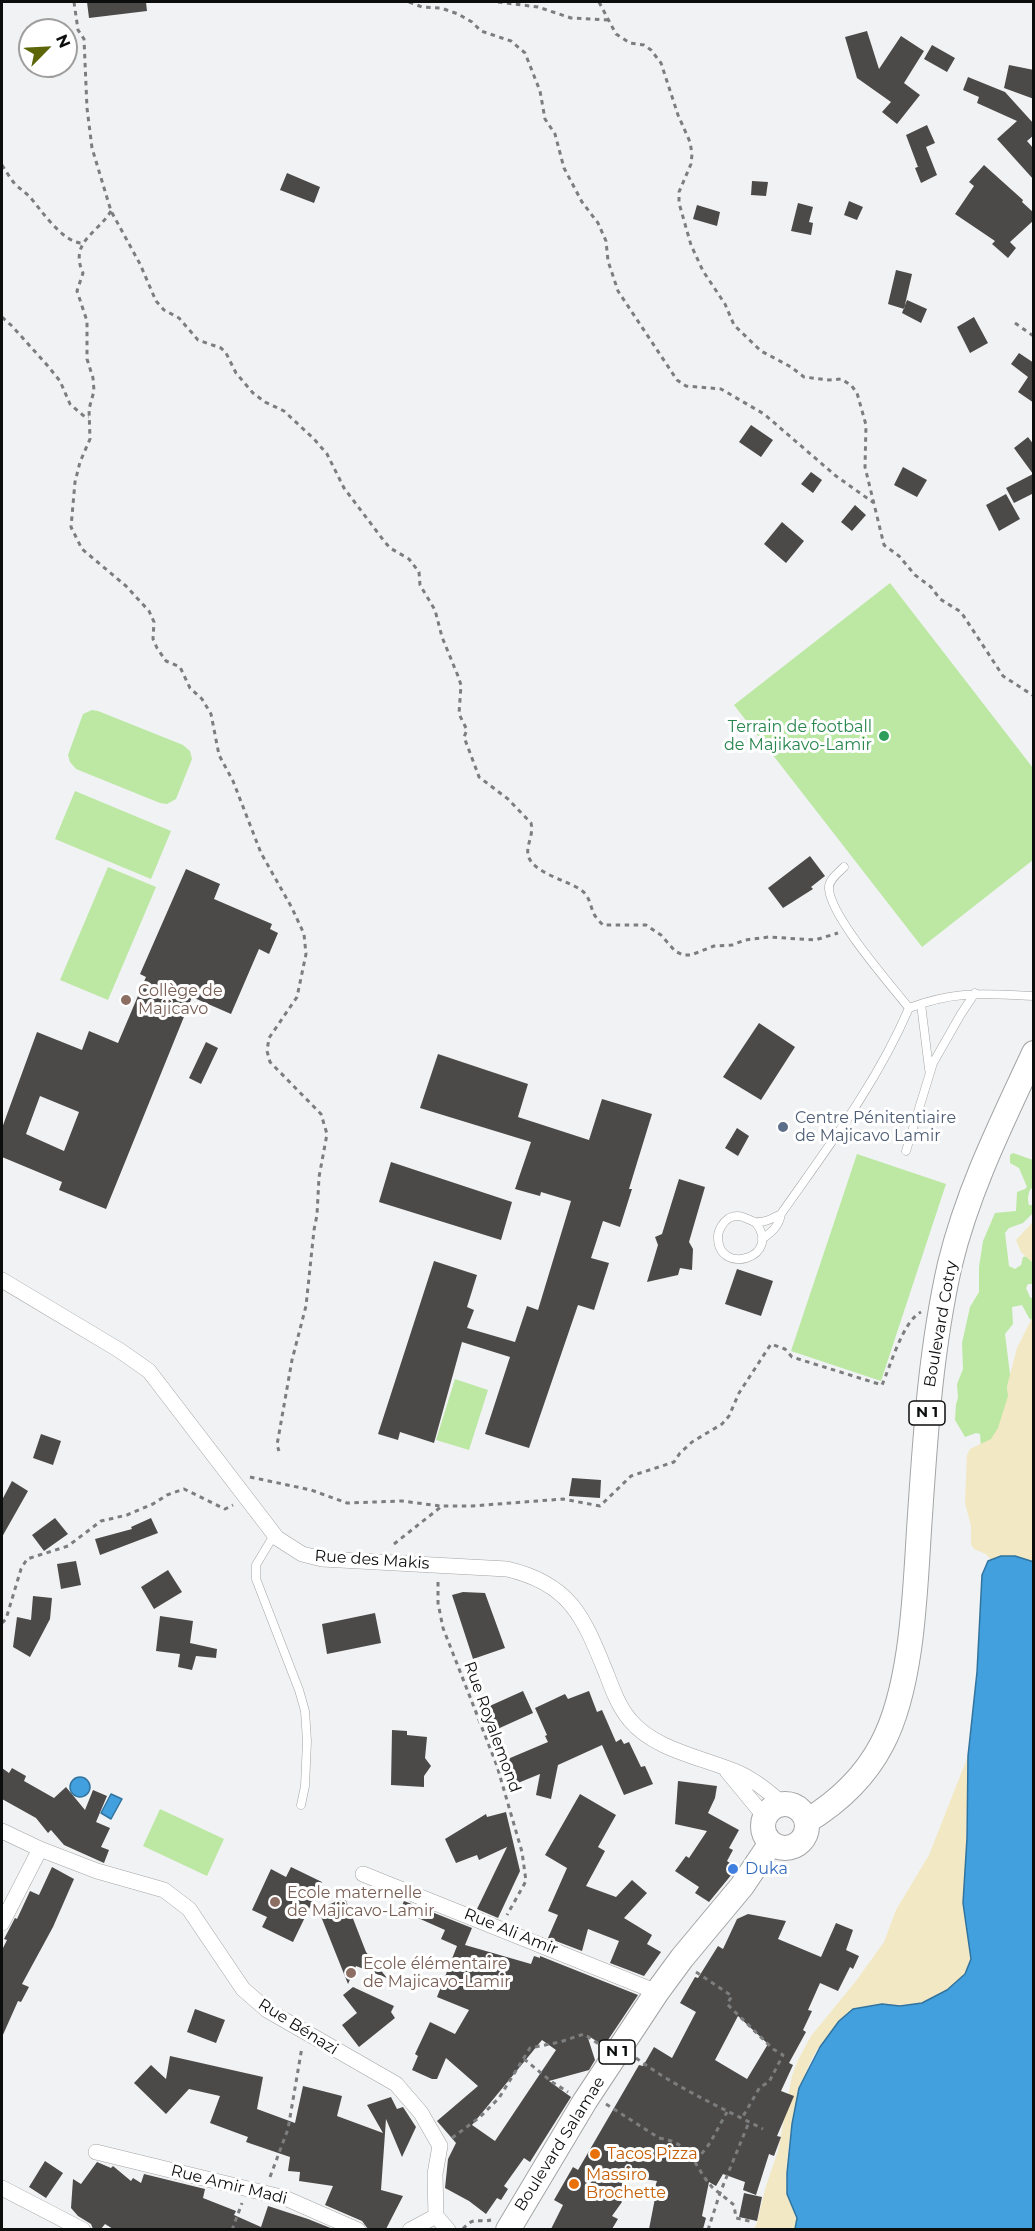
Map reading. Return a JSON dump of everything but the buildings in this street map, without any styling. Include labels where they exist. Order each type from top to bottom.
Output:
[{"type":"main road","name":"Boulevard Cotry","points":[[788,1813],[859,1779],[871,1764],[894,1716],[901,1690],[915,1592],[928,1404],[950,1264],[976,1181],[1034,1053]]},
{"type":"main road","points":[[788,1813],[807,1831],[804,1839],[796,1845],[780,1846],[766,1836],[764,1827],[788,1813]]},
{"type":"main road","name":"Boulevard Salamae","points":[[509,2228],[625,2056],[657,1992],[742,1886],[780,1846]]},
{"type":"street","name":"Rue des Makis","points":[[2,1280],[119,1350],[149,1371],[274,1535],[302,1554],[322,1559],[517,1571],[546,1583],[575,1608],[588,1629],[620,1705],[631,1722],[650,1736],[681,1753],[752,1780],[788,1813]]},
{"type":"street","points":[[725,1768],[788,1813]]},
{"type":"street","name":"Rue Bénazi","points":[[2,1831],[40,1849],[97,1871],[165,1890],[189,1909],[243,1989],[267,2010],[396,2084],[421,2113],[441,2146]]},
{"type":"street","points":[[2,1923],[40,1849]]},
{"type":"street","name":"Rue Ali Amir","points":[[363,1874],[657,1992]]},
{"type":"street","points":[[441,2146],[435,2174],[436,2216],[448,2229]]},
{"type":"street","name":"Rue Amir Madi","points":[[96,2152],[285,2198],[358,2229]]},
{"type":"street","points":[[2,2188],[83,2229]]},
{"type":"street","points":[[410,2229],[436,2216]]},
{"type":"lane","points":[[844,867],[830,880],[828,887],[847,929],[909,1008]]},
{"type":"lane","points":[[906,1152],[933,1063],[975,993]]},
{"type":"lane","points":[[762,1239],[755,1222],[743,1216],[730,1218],[718,1233],[719,1246],[728,1256],[740,1260],[747,1259],[757,1251],[762,1239],[772,1232],[780,1221],[781,1214],[857,1105],[897,1035],[909,1008],[957,994],[1034,996]]},
{"type":"lane","points":[[921,1004],[930,1074]]},
{"type":"lane","points":[[755,1222],[767,1221],[781,1214]]},
{"type":"lane","points":[[274,1535],[256,1565],[256,1579],[299,1690],[304,1711],[307,1741],[306,1786],[301,1805]]},
{"type":"path","points":[[74,2],[78,30],[84,39],[91,140],[111,211],[140,264],[156,301],[165,310],[179,318],[198,340],[226,352],[236,373],[253,393],[284,411],[314,439],[327,454],[344,488],[384,541],[390,548],[404,554],[415,565],[419,572],[420,585],[435,610],[441,637],[458,676],[459,714],[467,730],[464,738],[478,774],[531,823],[532,834],[528,855],[532,863],[546,874],[581,890],[588,898],[595,916],[603,925],[646,925],[661,935],[675,951],[683,955],[691,955],[720,945],[732,945],[745,940],[769,937],[815,940],[847,929]]},
{"type":"path","points":[[409,2],[458,14],[472,22],[481,31],[511,41],[525,53],[540,91],[546,118],[555,134],[564,168],[582,202],[598,223],[606,241],[608,261],[618,291],[676,380],[686,386],[721,389],[764,414],[836,476],[875,504]]},
{"type":"path","points":[[498,2],[538,7],[571,18],[609,20]]},
{"type":"path","points":[[599,2],[616,34],[630,43],[644,45],[661,63],[678,115],[690,142],[691,164],[679,192],[679,203],[692,244],[708,279],[725,304],[734,325],[761,351],[791,367],[804,377],[841,379],[851,385],[856,393],[866,426],[864,459],[884,544],[940,598],[961,612],[1003,676],[1034,696]]},
{"type":"path","points":[[2,165],[12,180],[52,223],[70,239],[84,243]]},
{"type":"path","points":[[111,211],[78,253],[78,264],[82,273],[77,291],[87,321],[87,359],[93,378],[94,391],[89,417],[90,439],[80,462],[75,482],[71,527],[82,549],[120,581],[149,610],[154,622],[153,639],[162,658],[171,665],[180,667],[190,688],[202,699],[211,714],[219,755],[233,781],[261,853],[292,908],[306,943],[306,954],[297,997],[269,1038],[267,1051],[270,1062],[321,1114],[327,1134],[306,1306],[292,1360],[277,1444],[279,1451]]},
{"type":"path","points":[[2,317],[60,381],[70,405],[85,417],[89,417]]},
{"type":"path","points":[[1015,323],[1032,335],[1034,334]]},
{"type":"path","points":[[227,1474],[311,1490],[347,1503],[402,1501],[442,1506],[472,1506],[563,1499],[600,1506],[631,1476],[674,1462],[692,1442],[722,1424],[771,1344],[785,1349],[792,1358],[882,1385],[910,1321],[917,1313],[926,1310],[941,1312]]},
{"type":"path","points":[[2,1623],[6,1619],[21,1569],[27,1559],[68,1546],[101,1521],[127,1515],[167,1495],[184,1490],[225,1509],[245,1499]]},
{"type":"path","points":[[394,1544],[442,1506]]},
{"type":"path","name":"Rue Royalemond","points":[[439,1565],[438,1603],[443,1628],[497,1766],[522,1852],[526,1881],[501,1928]]},
{"type":"path","points":[[693,1966],[697,1974],[732,1996],[727,2004],[773,2049],[783,2055],[769,2082],[767,2085],[762,2084],[742,2118]]},
{"type":"path","points":[[264,2193],[288,2129],[305,2033]]},
{"type":"path","points":[[441,2146],[480,2117],[499,2098],[530,2048],[584,2034],[727,2112],[764,2129]]},
{"type":"path","points":[[524,2059],[552,2082],[609,2107],[659,2138],[667,2139],[684,2148],[696,2161],[711,2186],[734,2205],[736,2218],[753,2222]]},
{"type":"path","points":[[696,2161],[710,2143],[727,2112]]},
{"type":"path","points":[[708,2229],[749,2121]]},
{"type":"path","points":[[232,2229],[248,2189]]},
{"type":"path","points":[[463,2229],[469,2221],[475,2220],[482,2222],[492,2220],[509,2228]]},
{"type":"green space","name":"Terrain de football de Majikavo-Lamir","points":[[890,583],[1033,768],[1033,860],[922,947],[734,705]]},
{"type":"green space","points":[[92,710],[183,745],[190,751],[192,759],[176,799],[167,804],[160,803],[76,769],[68,755],[83,714]]},
{"type":"green space","points":[[75,791],[171,831],[151,879],[55,839]]},
{"type":"green space","points":[[108,867],[156,887],[108,1000],[60,980]]},
{"type":"green space","points":[[1013,1153],[1033,1160],[1033,1187],[1028,1197],[1029,1205],[1033,1205],[1033,1213],[1023,1223],[1009,1228],[1005,1233],[1009,1266],[1015,1269],[1021,1265],[1023,1257],[1033,1255],[1033,1284],[1028,1284],[1026,1288],[1033,1299],[1033,1322],[1022,1305],[1012,1307],[1013,1324],[1005,1334],[1011,1382],[1007,1386],[1010,1405],[1001,1434],[981,1448],[980,1434],[965,1437],[955,1420],[957,1384],[963,1369],[962,1343],[970,1307],[979,1292],[979,1267],[983,1241],[995,1213],[1016,1211],[1017,1192],[1027,1187],[1019,1168],[1010,1163],[1010,1155]]},
{"type":"green space","points":[[857,1154],[946,1184],[881,1381],[791,1351]]},
{"type":"green space","points":[[455,1379],[488,1390],[469,1450],[436,1440]]},
{"type":"green space","points":[[160,1809],[224,1839],[207,1876],[143,1846]]},
{"type":"sand","points":[[1033,1222],[1033,1263],[1021,1252],[1016,1240]]},
{"type":"sand","points":[[1033,1316],[1033,1562],[1012,1557],[991,1560],[986,1554],[974,1549],[971,1544],[971,1526],[965,1503],[967,1455],[970,1449],[991,1439],[998,1428],[1008,1396],[1007,1386],[1017,1348]]},
{"type":"sand","points":[[968,1756],[966,1883],[967,1925],[971,1956],[969,1968],[958,1982],[932,1999],[916,2004],[884,2005],[820,2046],[812,2058],[799,2096],[787,2162],[788,2195],[795,2216],[795,2229],[752,2230],[756,2226],[778,2151],[792,2076],[798,2060],[811,2036],[856,1981],[884,1942],[896,1910],[929,1855]]},
{"type":"water","points":[[1001,1556],[1015,1556],[1034,1562],[1033,2229],[795,2229],[797,2218],[787,2194],[792,2124],[799,2088],[820,2047],[839,2021],[853,2009],[882,2004],[900,2006],[922,2003],[947,1990],[965,1974],[971,1959],[963,1903],[968,1756],[977,1672],[982,1575],[988,1561]]},
{"type":"water","points":[[80,1777],[87,1780],[90,1787],[87,1794],[80,1797],[73,1794],[70,1787],[73,1780]]},
{"type":"water","points":[[111,1794],[122,1799],[111,1819],[101,1813]]},
{"type":"place","name":"Terrain de football de Majikavo-Lamir","points":[[884,736]]},
{"type":"place","name":"Collège de Majicavo","points":[[126,1000]]},
{"type":"place","name":"Centre Pénitentiaire de Majicavo Lamir","points":[[783,1127]]},
{"type":"place","name":"Duka","points":[[733,1869]]},
{"type":"place","name":"Ecole maternelle de Majicavo-Lamir","points":[[275,1902]]},
{"type":"place","name":"Ecole élémentaire de Majicavo-Lamir","points":[[351,1973]]},
{"type":"place","name":"Tacos Pizza","points":[[595,2154]]},
{"type":"place","name":"Massiro Brochette","points":[[574,2184]]}]
